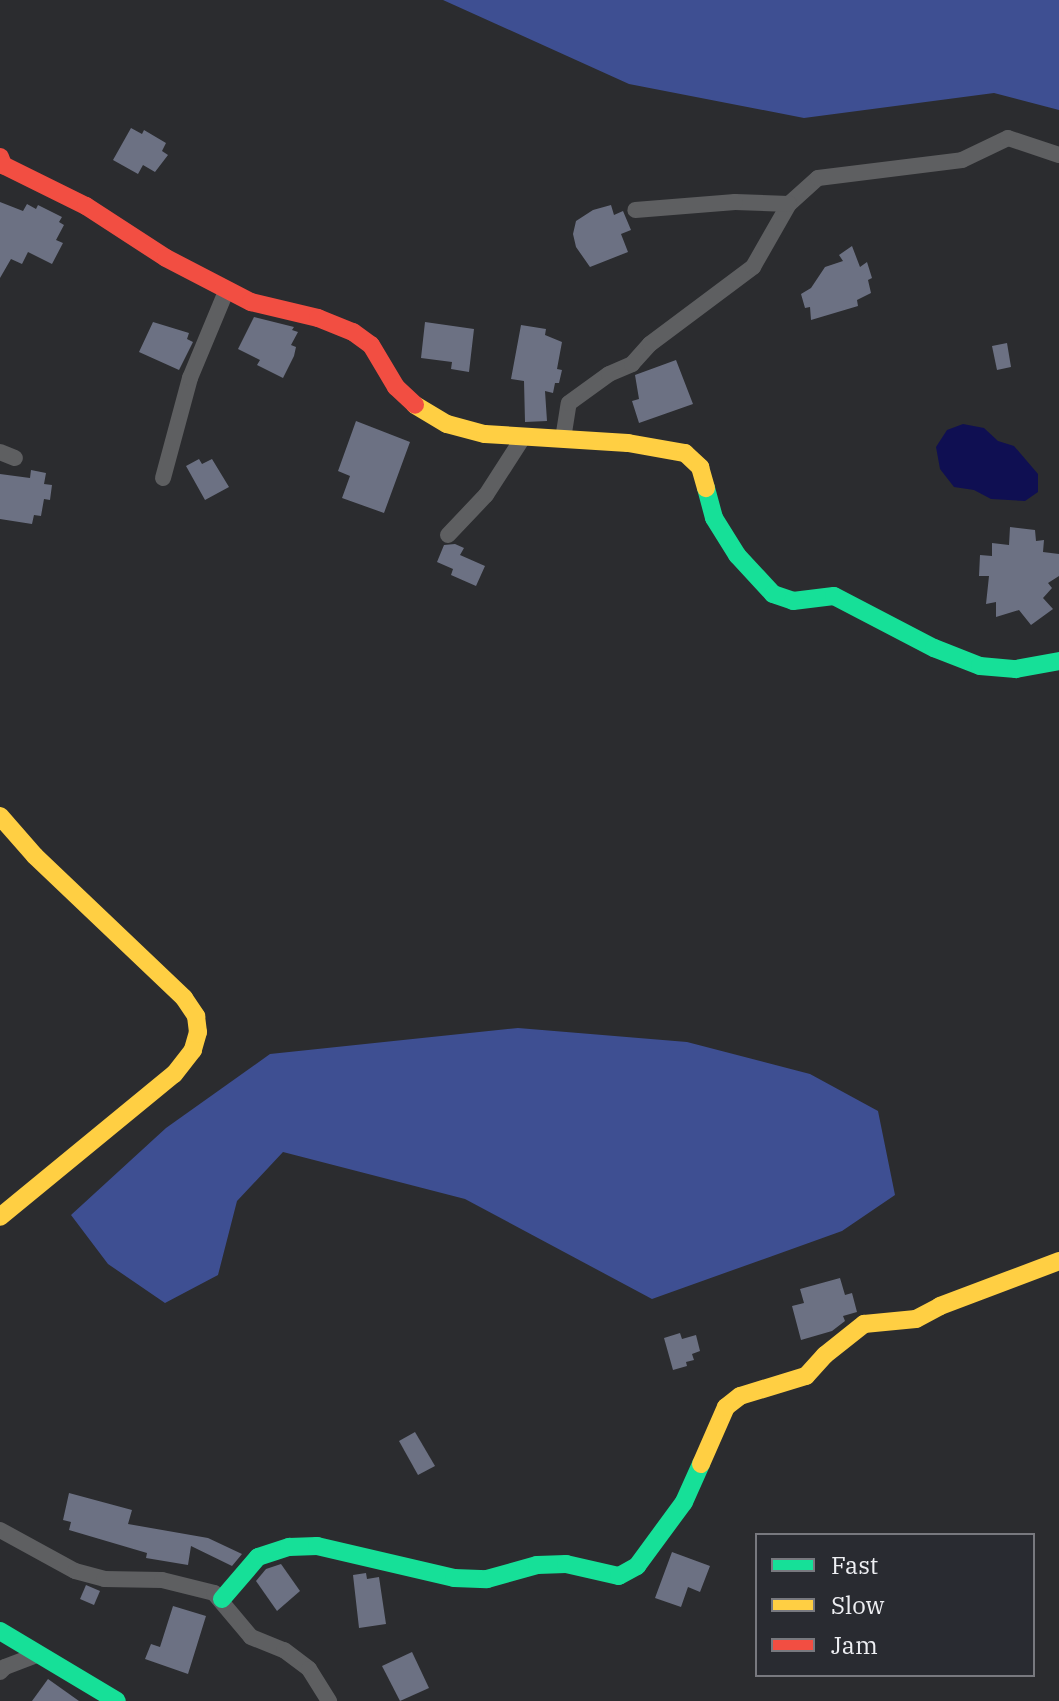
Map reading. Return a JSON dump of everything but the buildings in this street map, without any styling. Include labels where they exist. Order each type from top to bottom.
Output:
[{"type":"street","points":[[563,439],[569,403],[609,374],[632,364],[650,344],[753,267],[789,204],[818,178],[962,160],[1008,138],[1059,155]]},
{"type":"street","points":[[1,162],[86,206],[166,258],[251,302],[318,318],[353,332],[371,345],[396,387],[414,404],[447,424],[485,434],[628,443],[685,453],[700,467],[714,518],[737,555],[773,594],[793,601],[834,596],[857,605],[934,648],[980,666],[1016,669],[1059,661]]},
{"type":"street","points":[[635,210],[735,202],[789,204]]},
{"type":"street","points":[[163,478],[190,378],[227,289]]},
{"type":"street","points":[[448,535],[486,495],[524,436]]},
{"type":"street","points":[[0,816],[35,856],[184,998],[196,1016],[198,1032],[193,1050],[174,1074],[0,1217]]},
{"type":"street","points":[[222,1599],[258,1557],[289,1547],[317,1546],[454,1578],[487,1579],[537,1565],[566,1564],[619,1576],[637,1566],[684,1502],[726,1407],[740,1396],[806,1376],[825,1355],[864,1324],[916,1319],[940,1306],[1059,1261]]},
{"type":"street","points":[[0,1530],[75,1571],[104,1579],[162,1580],[193,1586],[222,1599],[251,1637],[284,1650],[309,1669],[329,1701]]},
{"type":"street","points":[[0,1631],[117,1701]]},
{"type":"street","points":[[0,1672],[36,1655]]},
{"type":"shaded area","points":[[443,0],[1059,0],[1059,110],[994,93],[804,118],[629,84]]},
{"type":"shaded area","points":[[963,424],[984,428],[998,441],[1014,446],[1038,474],[1038,492],[1025,501],[991,499],[974,490],[954,487],[940,469],[936,447],[947,430]]},
{"type":"shaded area","points":[[518,1028],[687,1042],[810,1074],[878,1111],[895,1195],[842,1231],[652,1299],[465,1199],[283,1152],[237,1201],[218,1275],[165,1303],[108,1264],[71,1215],[166,1128],[270,1054]]},
{"type":"traffic: fast","points":[[706,488],[714,518],[737,555],[773,594],[793,601],[834,596],[934,648],[980,666],[1016,669],[1059,661]]},
{"type":"traffic: fast","points":[[222,1599],[258,1557],[289,1547],[317,1546],[454,1578],[487,1579],[537,1565],[566,1564],[619,1576],[637,1566],[684,1502],[701,1464]]},
{"type":"traffic: fast","points":[[0,1631],[117,1701]]},
{"type":"traffic: slow","points":[[415,405],[447,424],[485,434],[628,443],[685,453],[700,467],[706,488]]},
{"type":"traffic: slow","points":[[0,816],[35,856],[184,998],[196,1016],[198,1032],[193,1050],[174,1074],[0,1217]]},
{"type":"traffic: slow","points":[[701,1464],[726,1407],[740,1396],[806,1376],[825,1355],[864,1324],[916,1319],[940,1306],[1059,1261]]},
{"type":"traffic: jam","points":[[0,157],[3,165],[86,206],[166,258],[251,302],[318,318],[353,332],[371,345],[396,387],[415,405]]}]
